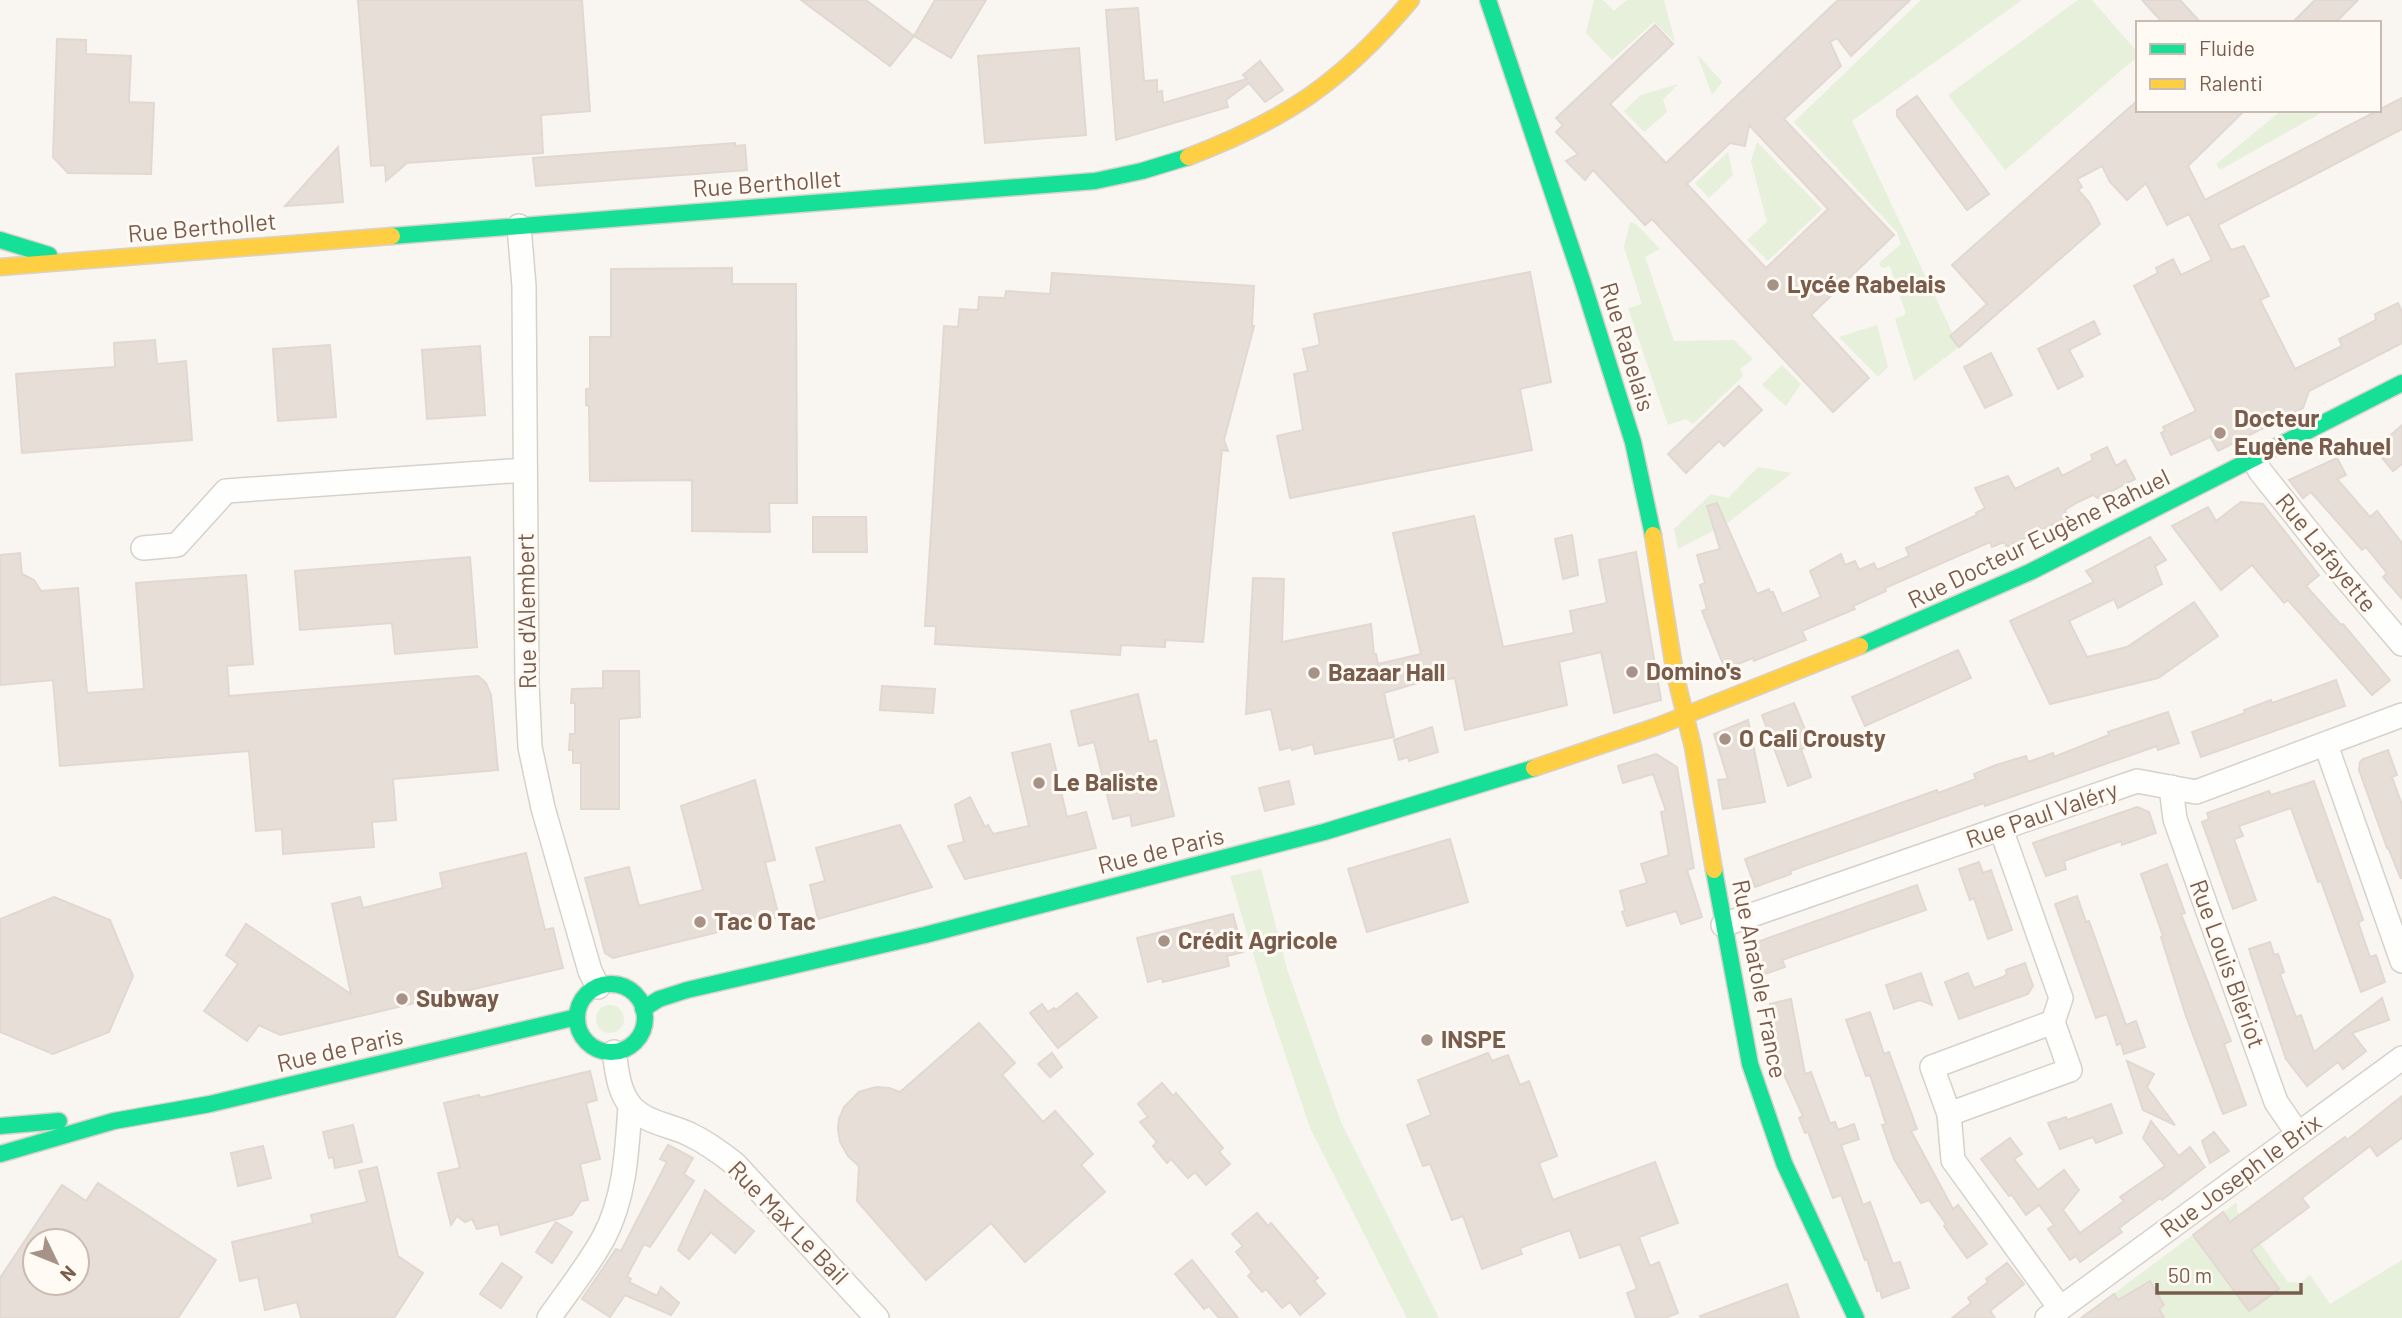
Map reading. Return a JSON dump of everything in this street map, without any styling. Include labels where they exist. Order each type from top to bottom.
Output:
[{"type":"street","name":"Rue Berthollet","points":[[0,267],[1081,182],[1141,172],[1219,147],[1263,126],[1296,106],[1362,53],[1411,0]]},
{"type":"street","name":"Rue Rabelais","points":[[1488,0],[1584,283],[1633,442],[1653,535],[1675,674],[1685,716]]},
{"type":"street","name":"Rue d'Alembert","points":[[519,226],[524,286],[527,683],[530,747],[543,808],[590,971],[598,987]]},
{"type":"street","name":"Rue Berthollet","points":[[0,240],[71,261]]},
{"type":"street","name":"Rue Docteur Eugène Rahuel","points":[[1685,716],[1814,666],[1985,593],[2099,538],[2402,383]]},
{"type":"street","name":"Rue Lafayette","points":[[2254,459],[2260,471],[2339,570],[2402,644]]},
{"type":"street","points":[[143,548],[177,545],[226,491],[525,470]]},
{"type":"street","name":"Rue Paul Valéry","points":[[1723,925],[2137,781],[2196,792],[2402,715]]},
{"type":"street","name":"Rue Anatole France","points":[[1685,716],[1693,747],[1750,1064],[1789,1174],[1856,1318]]},
{"type":"street","name":"Rue de Paris","points":[[643,1009],[659,999],[687,990],[925,934],[1324,832],[1553,762],[1685,716]]},
{"type":"street","points":[[2326,745],[2402,961]]},
{"type":"street","name":"Rue Louis Blériot","points":[[2171,787],[2175,819],[2276,1102],[2298,1134]]},
{"type":"street","points":[[1949,1114],[2070,1070],[2053,1022],[2061,998],[2001,829]]},
{"type":"street","points":[[620,986],[631,991],[639,999],[643,1009],[645,1019],[639,1038],[632,1045],[614,1052],[592,1047],[583,1039],[578,1029],[576,1017],[583,999],[598,987],[620,986]]},
{"type":"street","name":"Rue de Paris","points":[[0,1154],[114,1121],[209,1104],[576,1017]]},
{"type":"street","points":[[2053,1022],[1932,1067],[1949,1114],[1953,1160],[2054,1313]]},
{"type":"street","points":[[549,1318],[604,1238],[625,1172],[630,1106],[622,1090],[614,1052]]},
{"type":"street","name":"Rue Joseph le Brix","points":[[2054,1313],[2402,1058]]},
{"type":"street","name":"Rue Max Le Bail","points":[[630,1106],[640,1114],[688,1133],[736,1164],[877,1318]]},
{"type":"street","name":"Rue de Paris","points":[[0,1126],[78,1120],[114,1121]]},
{"type":"green space","points":[[1594,0],[1603,0],[1614,11],[1627,0],[1664,0],[1675,42],[1654,22],[1612,60],[1586,33]]},
{"type":"green space","points":[[1921,0],[2022,0],[1852,121],[1959,347],[1914,381],[1895,319],[1906,314],[1890,266],[1882,268],[1879,263],[1901,244],[1897,232],[1794,122]]},
{"type":"green space","points":[[2078,0],[2092,0],[2136,51],[2136,58],[2005,170],[1948,95]]},
{"type":"green space","points":[[1697,54],[1722,82],[1712,95]]},
{"type":"green space","points":[[1678,84],[1663,100],[1667,112],[1644,132],[1624,111],[1641,95]]},
{"type":"green space","points":[[2280,112],[2322,112],[2220,170],[2216,164]]},
{"type":"green space","points":[[1757,142],[1822,209],[1768,261],[1747,240],[1767,222],[1751,161]]},
{"type":"green space","points":[[1728,152],[1733,175],[1709,198],[1695,183]]},
{"type":"green space","points":[[1630,222],[1636,224],[1660,249],[1645,257],[1674,341],[1734,340],[1753,359],[1740,369],[1743,376],[1693,424],[1686,419],[1668,425],[1628,308],[1642,304],[1624,247]]},
{"type":"green space","points":[[1877,325],[1888,367],[1878,377],[1839,337]]},
{"type":"green space","points":[[1782,365],[1801,384],[1786,406],[1762,385]]},
{"type":"green space","points":[[1758,467],[1792,473],[1726,524],[1678,549],[1674,529],[1711,494],[1728,498]]},
{"type":"green space","points":[[1261,869],[1287,969],[1341,1122],[1439,1318],[1407,1318],[1310,1128],[1266,997],[1230,876]]},
{"type":"green space","points":[[610,1005],[620,1009],[624,1019],[620,1029],[610,1033],[600,1029],[596,1019],[600,1009]]},
{"type":"green space","points":[[2237,1202],[2237,1211],[2288,1282],[2300,1283],[2310,1275],[2330,1304],[2402,1260],[2402,1318],[2093,1318],[2089,1312]]},
{"type":"building","points":[[358,0],[582,0],[590,111],[541,115],[543,153],[407,163],[386,181],[385,165],[371,166]]},
{"type":"building","points":[[801,0],[866,0],[914,36],[890,66]]},
{"type":"building","points":[[935,0],[986,0],[951,58],[914,36]]},
{"type":"building","points":[[1838,0],[1910,0],[1851,56],[1837,38],[1830,42],[1841,66],[1784,119],[1894,235],[1811,315],[1869,378],[1833,412],[1652,219],[1645,225],[1593,170],[1585,180],[1566,161],[1578,154],[1556,132],[1563,125],[1556,118],[1655,25],[1673,44],[1610,104],[1666,163]],"holes":[[[1749,125],[1828,209],[1766,268],[1687,184],[1730,143],[1745,146]]]},
{"type":"building","points":[[2142,0],[2180,0],[2199,21],[2161,21]]},
{"type":"building","points":[[2315,0],[2358,0],[2337,21],[2294,21]]},
{"type":"building","points":[[1138,8],[1144,81],[1157,80],[1157,92],[1162,91],[1163,103],[1247,79],[1243,75],[1260,61],[1283,90],[1265,102],[1249,83],[1226,100],[1228,107],[1116,140],[1106,10]]},
{"type":"building","points":[[57,39],[86,40],[86,54],[131,56],[129,102],[154,103],[151,174],[68,173],[53,157]]},
{"type":"building","points":[[1079,48],[1086,135],[985,143],[978,56]]},
{"type":"building","points":[[1917,96],[1989,194],[1967,210],[1897,116],[1897,110]]},
{"type":"building","points":[[2402,98],[2402,129],[2218,225],[2231,250],[2244,246],[2269,296],[2260,300],[2295,369],[2342,346],[2339,339],[2376,320],[2375,314],[2398,303],[2402,312],[2402,343],[2309,391],[2303,408],[2218,451],[2210,437],[2171,455],[2161,433],[2165,431],[2163,427],[2196,411],[2134,286],[2158,273],[2156,268],[2173,259],[2181,275],[2212,260],[2189,214],[2167,225],[2146,183],[2127,200],[2110,182],[2102,166],[2077,179],[2082,187],[2078,190],[2089,202],[2100,224],[1959,347],[1950,336],[1987,304],[1952,265],[2136,102],[2136,112],[2243,112],[2188,166],[2205,200],[2375,112],[2381,112],[2381,109]]},
{"type":"building","points":[[735,143],[735,146],[745,145],[747,170],[536,186],[533,158]]},
{"type":"building","points":[[338,147],[343,202],[285,206]]},
{"type":"building","points":[[732,268],[732,284],[796,284],[797,503],[769,503],[770,532],[692,531],[692,480],[590,481],[589,406],[586,405],[586,389],[590,389],[590,337],[611,337],[611,269]]},
{"type":"building","points":[[1530,272],[1551,382],[1520,389],[1532,450],[1290,498],[1277,436],[1303,430],[1294,374],[1308,371],[1303,349],[1320,345],[1314,314]]},
{"type":"building","points":[[1052,273],[1254,286],[1254,326],[1224,440],[1228,451],[1222,450],[1203,642],[1165,640],[1165,647],[1121,645],[1120,655],[935,644],[936,626],[925,626],[944,326],[958,327],[960,309],[978,310],[979,297],[1005,298],[1006,291],[1050,294]]},
{"type":"building","points":[[2094,321],[2100,334],[2069,350],[2083,376],[2058,389],[2038,349]]},
{"type":"building","points":[[155,340],[157,364],[186,361],[192,440],[22,453],[16,374],[115,367],[114,343]]},
{"type":"building","points":[[330,345],[336,417],[278,421],[273,349]]},
{"type":"building","points":[[480,346],[485,415],[427,419],[422,350]]},
{"type":"building","points":[[1991,353],[2012,395],[1985,408],[1964,367]]},
{"type":"building","points":[[1739,386],[1762,410],[1724,446],[1719,441],[1686,473],[1668,454]]},
{"type":"building","points":[[2402,425],[2402,464],[2393,471],[2375,449]]},
{"type":"building","points":[[2107,447],[2116,466],[2125,460],[2135,479],[2098,498],[2093,495],[2078,502],[2065,510],[2068,517],[2007,547],[2004,542],[1992,547],[1990,542],[1885,588],[1886,591],[1853,606],[1855,609],[1802,631],[1806,640],[1754,661],[1753,658],[1725,669],[1702,611],[1707,609],[1700,585],[1705,583],[1697,555],[1720,549],[1707,506],[1717,503],[1757,594],[1769,589],[1773,592],[1782,614],[1821,597],[1810,571],[1841,554],[1845,565],[1855,561],[1859,570],[1874,563],[1877,570],[1909,556],[1906,548],[1977,515],[1976,513],[1985,508],[1975,488],[2008,476],[2015,489],[2058,468],[2062,476],[2093,460],[2091,455]]},
{"type":"building","points":[[2337,458],[2346,475],[2337,479],[2370,517],[2377,511],[2402,543],[2402,599],[2383,577],[2387,573],[2366,547],[2362,550],[2311,492],[2303,498],[2289,480]]},
{"type":"building","points":[[2241,502],[2263,504],[2319,575],[2306,586],[2341,625],[2343,624],[2390,680],[2372,695],[2288,600],[2284,603],[2252,565],[2221,590],[2172,526],[2208,507],[2216,521]]},
{"type":"building","points":[[1474,516],[1503,647],[1574,633],[1570,611],[1607,603],[1599,560],[1636,552],[1661,700],[1614,713],[1601,652],[1559,662],[1567,705],[1465,730],[1455,678],[1442,680],[1441,676],[1384,693],[1394,737],[1315,754],[1313,744],[1292,750],[1291,747],[1280,750],[1271,709],[1246,714],[1253,578],[1284,579],[1282,642],[1371,624],[1374,654],[1378,664],[1421,654],[1393,533]]},
{"type":"building","points":[[813,517],[866,517],[867,552],[813,552]]},
{"type":"building","points":[[1572,535],[1578,575],[1563,579],[1555,539]]},
{"type":"building","points":[[2150,537],[2166,560],[2155,566],[2162,584],[2118,608],[2114,599],[2069,621],[2087,657],[2127,647],[2194,602],[2218,636],[2158,678],[2050,704],[2010,621],[2094,582],[2086,571]]},
{"type":"building","points":[[20,553],[22,574],[34,580],[41,591],[78,588],[87,693],[144,689],[136,583],[246,575],[253,664],[227,666],[229,696],[478,676],[486,683],[491,695],[498,770],[393,779],[396,820],[372,822],[374,847],[283,854],[282,829],[256,831],[249,751],[60,766],[53,680],[0,685],[0,555]]},
{"type":"building","points":[[470,557],[477,647],[395,654],[392,623],[300,630],[295,571]]},
{"type":"building","points":[[1958,650],[1971,678],[1865,726],[1852,697]]},
{"type":"building","points":[[603,671],[639,671],[640,717],[619,719],[619,809],[581,809],[581,763],[573,763],[573,750],[569,750],[570,734],[575,734],[572,689],[603,688]]},
{"type":"building","points":[[2336,680],[2345,706],[2201,757],[2192,732],[2245,713],[2244,710],[2271,700],[2272,703]]},
{"type":"building","points":[[882,686],[935,689],[933,713],[880,710]]},
{"type":"building","points":[[1138,694],[1149,742],[1156,740],[1174,816],[1132,826],[1130,815],[1113,819],[1094,742],[1079,746],[1071,711]]},
{"type":"building","points":[[1794,703],[1812,746],[1801,749],[1811,777],[1788,786],[1762,715]]},
{"type":"building","points":[[2168,712],[2179,743],[2158,750],[2157,746],[1985,806],[1984,803],[1790,871],[1791,874],[1755,887],[1745,859],[1937,790],[1938,793],[1976,779],[1974,774],[1996,765],[2026,756],[2028,762],[2053,753],[2054,757],[2109,735],[2108,732]]},
{"type":"building","points":[[1748,720],[1765,802],[1723,809],[1718,780],[1728,779],[1714,734]]},
{"type":"building","points":[[1432,727],[1438,752],[1409,761],[1408,757],[1399,760],[1394,740]]},
{"type":"building","name":"Le Baliste","points":[[1050,744],[1067,817],[1086,812],[1096,848],[965,879],[948,846],[964,842],[955,805],[970,797],[985,827],[988,825],[993,834],[1029,826],[1012,753]]},
{"type":"building","points":[[2388,750],[2397,775],[2392,777],[2402,805],[2401,879],[2359,770],[2363,759]]},
{"type":"building","points":[[1656,754],[1677,767],[1694,868],[1687,870],[1702,917],[1681,924],[1676,911],[1627,926],[1622,912],[1625,911],[1620,891],[1647,883],[1641,864],[1669,855],[1661,812],[1666,811],[1653,774],[1623,783],[1618,766]]},
{"type":"building","points":[[755,780],[775,860],[765,862],[779,917],[613,958],[605,953],[585,878],[629,867],[639,906],[703,890],[681,806]]},
{"type":"building","points":[[1289,781],[1294,804],[1265,811],[1259,788]]},
{"type":"building","points":[[2314,781],[2363,920],[2358,922],[2370,957],[2376,955],[2385,982],[2361,992],[2291,808],[2239,826],[2243,836],[2234,839],[2256,900],[2233,909],[2202,822],[2209,819],[2207,813],[2269,791],[2271,795]]},
{"type":"building","points":[[2137,807],[2149,812],[2156,833],[2122,845],[2121,841],[2064,861],[2066,869],[2046,876],[2033,843]]},
{"type":"building","points":[[900,825],[932,887],[818,919],[810,885],[825,881],[816,848]]},
{"type":"building","points":[[1450,839],[1468,902],[1367,932],[1348,869]]},
{"type":"building","points":[[526,853],[545,930],[553,928],[563,968],[280,1035],[259,1025],[247,1041],[204,1011],[238,964],[226,955],[246,924],[351,994],[332,904],[360,897],[363,908],[443,888],[440,873]]},
{"type":"building","points":[[1979,862],[1983,873],[1991,870],[2012,930],[1988,939],[1974,898],[1970,900],[1959,869]]},
{"type":"building","points":[[2167,864],[2185,913],[2181,914],[2231,1041],[2224,1044],[2246,1105],[2223,1114],[2186,1016],[2161,937],[2163,936],[2141,874]]},
{"type":"building","points":[[1917,885],[1926,910],[1782,960],[1785,967],[1762,975],[1753,953],[1757,942]]},
{"type":"building","points":[[2077,896],[2086,922],[2089,921],[2126,1025],[2136,1021],[2145,1047],[2124,1054],[2121,1043],[2117,1045],[2107,1014],[2096,1018],[2055,904]]},
{"type":"building","points":[[54,897],[110,920],[133,976],[109,1032],[53,1054],[0,1032],[0,919]]},
{"type":"building","points":[[1233,914],[1243,952],[1227,956],[1229,966],[1163,982],[1162,978],[1148,982],[1137,938]]},
{"type":"building","points":[[2270,942],[2274,955],[2278,954],[2284,972],[2280,974],[2296,1017],[2301,1015],[2314,1052],[2382,998],[2389,1020],[2352,1033],[2366,1051],[2343,1069],[2338,1062],[2307,1086],[2286,1059],[2249,949]]},
{"type":"building","points":[[2025,963],[2033,986],[2028,994],[1959,1019],[1945,982],[1968,973],[1974,988],[2003,977],[2007,974],[2006,970]]},
{"type":"building","points":[[1921,973],[1932,1005],[1920,1000],[1894,1009],[1886,985]]},
{"type":"building","points":[[1077,993],[1097,1017],[1058,1048],[1030,1013],[1042,1004],[1048,1012],[1054,1008],[1056,1010]]},
{"type":"building","points":[[1791,999],[1805,1074],[1811,1072],[1830,1123],[1835,1122],[1838,1130],[1854,1124],[1859,1139],[1841,1145],[1863,1205],[1870,1202],[1893,1264],[1900,1262],[1909,1288],[1882,1298],[1841,1195],[1833,1198],[1808,1132],[1805,1133],[1799,1118],[1803,1116],[1780,1066],[1774,1031],[1770,1032],[1767,1015],[1772,1014],[1770,1004]]},
{"type":"building","points":[[1870,1012],[1884,1054],[1889,1052],[1917,1129],[1911,1131],[1953,1209],[1958,1205],[1987,1244],[1967,1258],[1929,1200],[1921,1203],[1894,1159],[1882,1125],[1886,1124],[1870,1075],[1866,1076],[1846,1020]]},
{"type":"building","points":[[979,1023],[1015,1063],[1002,1075],[1043,1122],[1055,1111],[1093,1154],[1081,1165],[1105,1192],[1025,1262],[991,1223],[926,1280],[857,1201],[859,1166],[848,1156],[840,1142],[839,1119],[844,1107],[859,1092],[876,1087],[900,1092]]},
{"type":"building","points":[[1052,1053],[1062,1067],[1050,1077],[1038,1064]]},
{"type":"building","points":[[1488,1053],[1492,1061],[1508,1055],[1520,1085],[1529,1081],[1557,1156],[1539,1163],[1553,1200],[1655,1162],[1678,1223],[1639,1237],[1650,1266],[1659,1262],[1678,1313],[1665,1318],[1636,1318],[1627,1293],[1637,1289],[1620,1244],[1580,1258],[1570,1230],[1520,1248],[1522,1254],[1482,1269],[1463,1216],[1452,1220],[1430,1164],[1423,1166],[1407,1125],[1431,1115],[1418,1080]]},
{"type":"building","points":[[2127,1061],[2154,1074],[2147,1087],[2175,1125],[2143,1110]]},
{"type":"building","points":[[590,1071],[597,1100],[586,1103],[600,1159],[580,1164],[588,1200],[581,1201],[572,1215],[501,1235],[498,1224],[477,1229],[472,1219],[465,1222],[457,1216],[451,1225],[438,1173],[460,1168],[444,1103],[479,1095],[480,1098]]},
{"type":"building","points":[[1162,1083],[1173,1096],[1176,1093],[1223,1148],[1219,1152],[1230,1164],[1206,1185],[1195,1172],[1188,1178],[1171,1159],[1167,1163],[1153,1146],[1157,1142],[1140,1122],[1148,1117],[1138,1104]]},
{"type":"building","points":[[2402,1096],[2402,1138],[2377,1156],[2370,1146],[2302,1198],[2309,1207],[2251,1250],[2279,1289],[2249,1311],[2193,1235],[2223,1212],[2230,1222],[2345,1137],[2347,1140]]},
{"type":"building","points":[[2111,1104],[2122,1133],[2096,1143],[2093,1137],[2060,1149],[2048,1123],[2066,1117],[2067,1120]]},
{"type":"building","points":[[2151,1121],[2179,1156],[2190,1147],[2205,1167],[2119,1228],[2122,1232],[2080,1262],[2076,1256],[2070,1260],[2048,1229],[2054,1225],[2039,1205],[2026,1215],[1981,1159],[2010,1138],[2022,1154],[2014,1159],[2038,1190],[2064,1170],[2079,1190],[2063,1210],[2080,1233],[2124,1201],[2120,1197],[2165,1166],[2143,1138]]},
{"type":"building","points":[[353,1125],[362,1162],[335,1168],[333,1157],[329,1158],[323,1132]]},
{"type":"building","points":[[2214,1132],[2229,1151],[2210,1163],[2202,1141]]},
{"type":"building","points":[[668,1145],[693,1158],[684,1174],[694,1181],[650,1247],[644,1244],[627,1276],[631,1279],[629,1282],[657,1296],[661,1287],[679,1303],[671,1315],[625,1295],[610,1317],[582,1299],[616,1249],[621,1251],[667,1162],[660,1159]]},
{"type":"building","points":[[263,1146],[271,1178],[238,1186],[231,1153]]},
{"type":"building","points":[[377,1167],[398,1256],[423,1273],[394,1318],[301,1318],[297,1302],[265,1310],[258,1277],[240,1281],[232,1242],[313,1223],[311,1215],[367,1202],[359,1171]]},
{"type":"building","points":[[98,1183],[216,1260],[178,1318],[0,1318],[0,1278],[21,1246],[21,1297],[91,1297],[91,1227],[34,1227],[62,1185],[86,1201]]},
{"type":"building","points":[[705,1190],[754,1231],[735,1253],[711,1232],[689,1259],[678,1250]]},
{"type":"building","points":[[1257,1213],[1268,1226],[1271,1223],[1318,1278],[1314,1281],[1325,1294],[1300,1315],[1290,1302],[1282,1308],[1266,1289],[1262,1292],[1248,1276],[1252,1272],[1236,1252],[1243,1246],[1232,1234]]},
{"type":"building","points":[[556,1222],[572,1232],[552,1263],[536,1252]]},
{"type":"building","points":[[1192,1260],[1238,1318],[1219,1318],[1209,1306],[1204,1309],[1175,1274]]},
{"type":"building","points":[[502,1263],[522,1277],[501,1308],[480,1294]]},
{"type":"building","points":[[2007,1263],[2024,1284],[1990,1311],[1995,1318],[1952,1318],[1971,1303],[1968,1298],[1988,1282],[1986,1279]]},
{"type":"building","points":[[2150,1281],[2164,1305],[2159,1309],[2164,1318],[2081,1318],[2114,1294],[2118,1300]]},
{"type":"building","points":[[1787,1284],[1799,1318],[1700,1316]]},
{"type":"traffic: fast","points":[[1488,0],[1633,442],[1653,535]]},
{"type":"traffic: fast","points":[[392,236],[1095,181],[1188,157]]},
{"type":"traffic: fast","points":[[0,240],[49,255]]},
{"type":"traffic: fast","points":[[1860,646],[2030,572],[2402,383]]},
{"type":"traffic: fast","points":[[643,1009],[659,999],[687,990],[925,935],[1324,832],[1534,768]]},
{"type":"traffic: fast","points":[[1714,870],[1750,1064],[1784,1163],[1856,1318]]},
{"type":"traffic: fast","points":[[611,984],[624,987],[635,994],[642,1005],[645,1018],[642,1031],[635,1042],[624,1049],[611,1052],[598,1049],[587,1042],[580,1031],[577,1018],[580,1005],[587,994],[598,987],[611,984]]},
{"type":"traffic: fast","points":[[0,1154],[114,1121],[210,1104],[577,1017]]},
{"type":"traffic: fast","points":[[0,1126],[59,1121]]},
{"type":"traffic: slow","points":[[1188,157],[1255,128],[1311,95],[1361,54],[1411,0]]},
{"type":"traffic: slow","points":[[0,267],[392,236]]},
{"type":"traffic: slow","points":[[1653,535],[1675,674],[1693,747],[1714,870]]},
{"type":"traffic: slow","points":[[1534,768],[1658,726],[1860,646]]},
{"type":"place","name":"Lycée Rabelais","points":[[1773,285]]},
{"type":"place","name":"Docteur Eugène Rahuel","points":[[2220,433]]},
{"type":"place","name":"Domino's","points":[[1632,672]]},
{"type":"place","name":"Bazaar Hall","points":[[1314,673]]},
{"type":"place","name":"O Cali Crousty","points":[[1725,739]]},
{"type":"place","name":"Le Baliste","points":[[1039,783]]},
{"type":"place","name":"Tac O Tac","points":[[700,922]]},
{"type":"place","name":"Crédit Agricole","points":[[1164,941]]},
{"type":"place","name":"Subway","points":[[402,999]]},
{"type":"place","name":"INSPE","points":[[1427,1040]]}]
